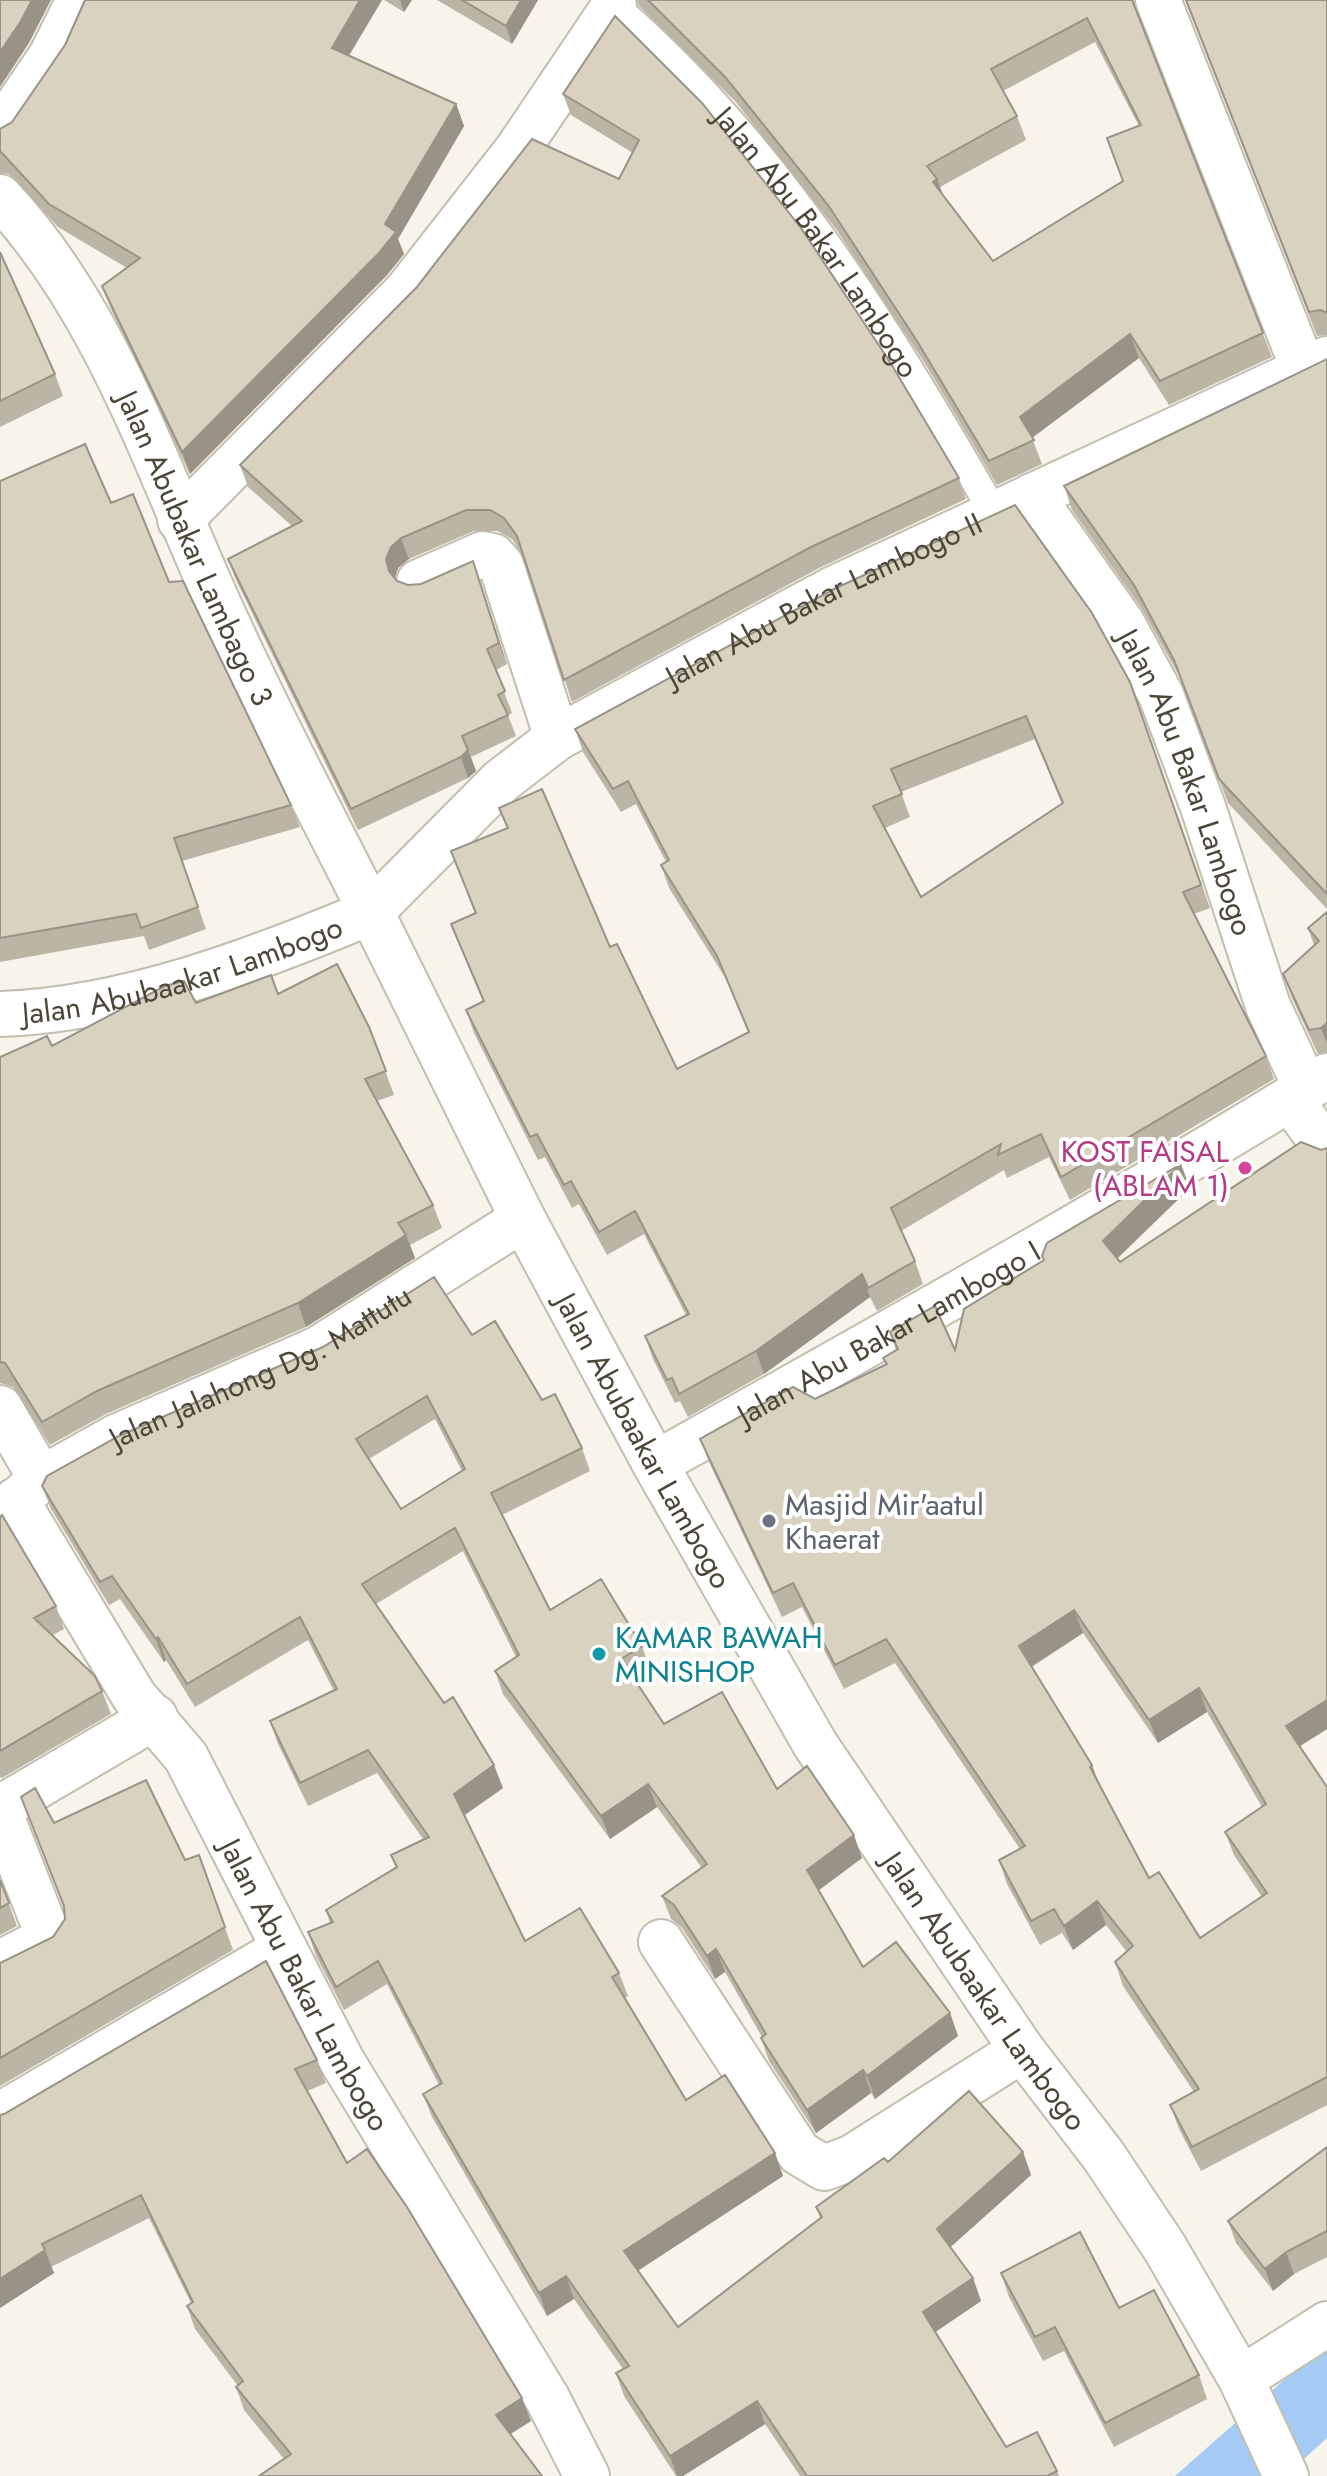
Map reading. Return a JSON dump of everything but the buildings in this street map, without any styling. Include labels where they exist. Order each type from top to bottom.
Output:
[{"type":"street","points":[[0,131],[51,56],[79,0]]},
{"type":"street","points":[[1158,0],[1315,363]]},
{"type":"street","points":[[180,520],[406,292],[517,150],[610,3]]},
{"type":"street","name":"Jalan Abubakar Lambago 3","points":[[0,197],[35,236],[81,307],[125,390],[270,719],[371,912]]},
{"type":"street","name":"Jalan Abu Bakar Lambogo II","points":[[371,912],[501,781],[557,738],[831,590],[1315,363]]},
{"type":"street","name":"Jalan Abu Bakar Lambogo","points":[[1013,504],[1122,623],[1161,695],[1203,807],[1268,1006],[1308,1088],[1327,1149]]},
{"type":"street","points":[[419,582],[483,554],[493,556],[501,565],[557,738]]},
{"type":"street","name":"Jalan Abubaakar Lambogo","points":[[0,1014],[49,1013],[110,1000],[270,954],[371,912],[523,1219],[655,1464],[815,1744],[1022,2050],[1103,2155],[1142,2213],[1246,2390],[1286,2476]]},
{"type":"street","name":"Jalan Abu Bakar Lambogo I","points":[[655,1464],[992,1275],[1308,1088]]},
{"type":"street","name":"Jalan Jalahong Dg. Mattutu","points":[[19,1498],[116,1437],[318,1349],[523,1219]]},
{"type":"street","name":"Jalan Abu Bakar Lambogo","points":[[0,1408],[19,1498],[134,1696],[186,1757],[342,2061],[547,2398],[587,2476]]},
{"type":"street","points":[[0,1963],[49,1938],[0,1811],[155,1717]]},
{"type":"street","points":[[661,1942],[799,2153],[824,2168],[851,2158],[1022,2050]]},
{"type":"street","points":[[0,2115],[284,1949]]},
{"type":"street","points":[[1246,2390],[1327,2324]]},
{"type":"lane","name":"Jalan Abu Bakar Lambogo","points":[[610,3],[751,142],[1013,504]]},
{"type":"water","points":[[1327,2349],[1327,2438],[1285,2476],[1175,2476],[1301,2365]]},
{"type":"place","name":"KOST FAISAL (ABLAM 1)","points":[[1245,1168]]},
{"type":"place","name":"Masjid Mir'aatul Khaerat","points":[[769,1521]]},
{"type":"place","name":"KAMAR BAWAH MINISHOP","points":[[599,1654]]}]
